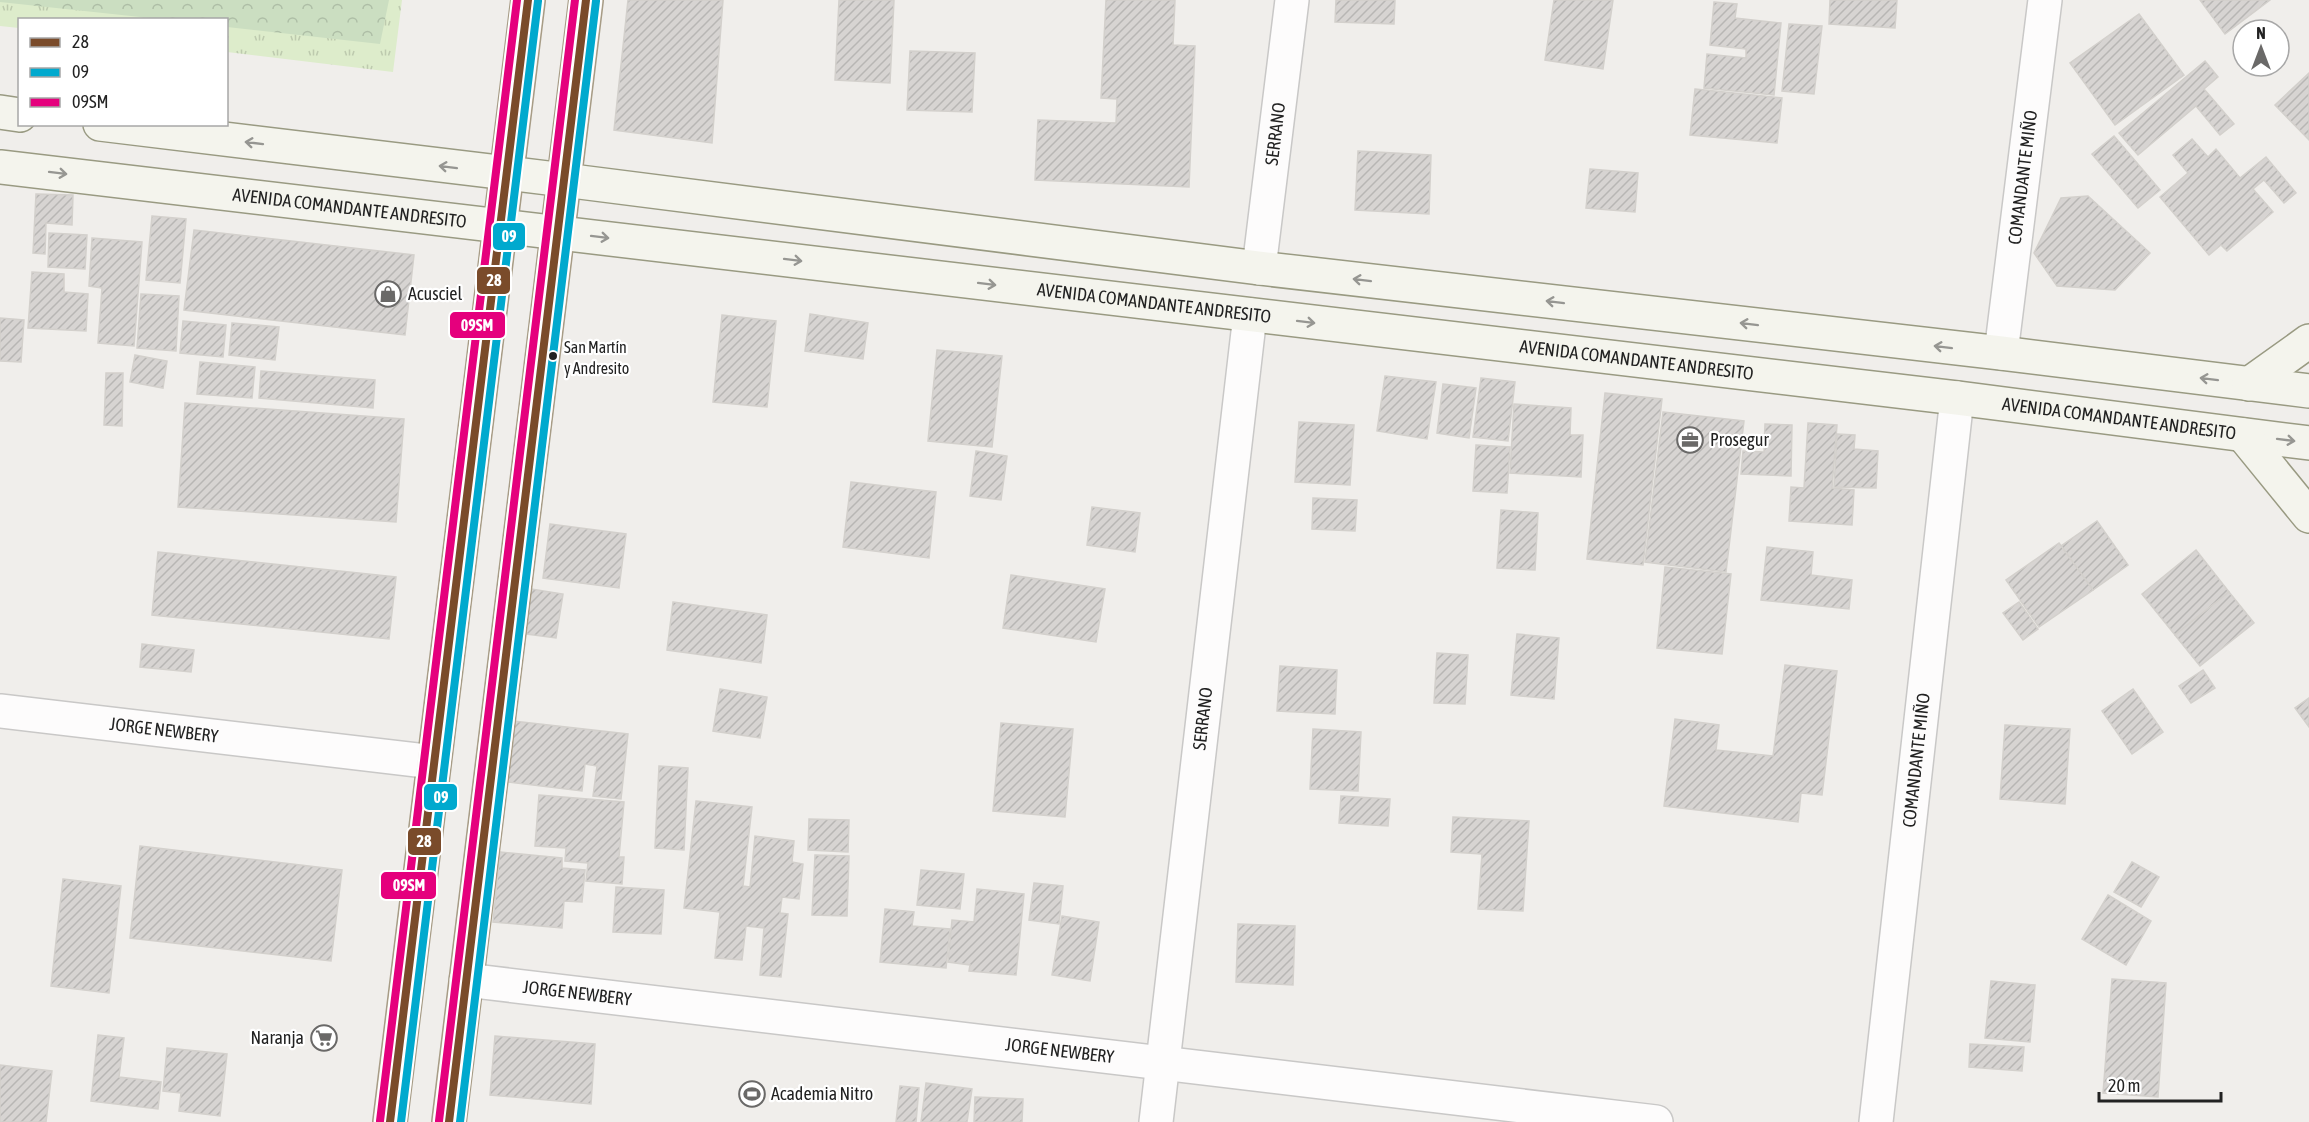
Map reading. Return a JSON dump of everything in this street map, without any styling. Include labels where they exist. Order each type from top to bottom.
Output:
[{"type":"main road","points":[[390,1122],[528,0]]},
{"type":"main road","points":[[448,1122],[586,0]]},
{"type":"main road","points":[[0,112],[18,115]]},
{"type":"main road","points":[[116,126],[1259,268],[2001,353],[2309,392]]},
{"type":"main road","name":"AVENIDA COMANDANTE ANDRESITO","points":[[0,167],[1957,398],[2309,442]]},
{"type":"main road","points":[[2249,384],[2309,341]]},
{"type":"main road","points":[[2243,435],[2309,516]]},
{"type":"street","name":"SERRANO","points":[[1259,268],[1292,0]]},
{"type":"street","name":"COMANDANTE MIÑO","points":[[2001,353],[2045,0]]},
{"type":"street","name":"SERRANO","points":[[1156,1122],[1250,315]]},
{"type":"street","name":"COMANDANTE MIÑO","points":[[1876,1122],[1957,398]]},
{"type":"street","name":"JORGE NEWBERY","points":[[0,711],[434,762]]},
{"type":"street","name":"JORGE NEWBERY","points":[[466,980],[1656,1122]]},
{"type":"green space","points":[[0,0],[402,0],[393,72],[228,52],[228,18],[18,18],[18,28],[0,26]]},
{"type":"green space","points":[[0,0],[389,0],[380,44],[228,27],[228,18],[150,18],[0,2]]},
{"type":"building","points":[[628,0],[723,0],[712,143],[614,130]]},
{"type":"building","points":[[839,0],[894,0],[890,83],[835,80]]},
{"type":"building","points":[[1106,0],[1175,0],[1173,45],[1195,46],[1189,187],[1035,180],[1038,120],[1116,123],[1117,99],[1101,98]]},
{"type":"building","points":[[1336,0],[1395,0],[1394,24],[1335,22]]},
{"type":"building","points":[[1554,0],[1613,0],[1603,69],[1545,60]]},
{"type":"building","points":[[1830,0],[1897,0],[1895,28],[1829,24]]},
{"type":"building","points":[[2200,0],[2270,0],[2246,18],[2231,18],[2231,29],[2225,34]]},
{"type":"building","points":[[1714,2],[1737,4],[1735,18],[1781,23],[1774,95],[1704,88],[1707,54],[1746,58],[1746,49],[1710,45]]},
{"type":"building","points":[[2139,14],[2184,75],[2115,125],[2070,63]]},
{"type":"building","points":[[1789,24],[1822,26],[1814,94],[1782,91]]},
{"type":"building","points":[[910,51],[975,53],[972,112],[907,110]]},
{"type":"building","points":[[2205,61],[2218,77],[2204,89],[2234,124],[2220,135],[2196,106],[2138,155],[2119,133]]},
{"type":"building","points":[[2309,73],[2309,140],[2275,105]]},
{"type":"building","points":[[1695,89],[1782,98],[1777,143],[1690,135]]},
{"type":"building","points":[[2114,136],[2160,190],[2138,208],[2092,154]]},
{"type":"building","points":[[2192,139],[2208,157],[2216,149],[2240,178],[2266,157],[2296,193],[2284,203],[2264,180],[2253,189],[2273,212],[2227,251],[2221,245],[2209,255],[2160,197],[2188,173],[2173,155]]},
{"type":"building","points":[[1358,151],[1431,155],[1429,214],[1355,210]]},
{"type":"building","points":[[1590,169],[1638,173],[1635,212],[1586,208]]},
{"type":"building","points":[[36,194],[73,195],[72,225],[46,223],[45,254],[33,253]]},
{"type":"building","points":[[2088,196],[2150,253],[2115,290],[2057,286],[2034,253],[2061,198]]},
{"type":"building","points":[[152,216],[186,219],[180,283],[146,280]]},
{"type":"building","points":[[194,230],[414,255],[405,335],[184,310]]},
{"type":"building","points":[[49,233],[87,235],[85,269],[48,267]]},
{"type":"building","points":[[92,238],[142,242],[134,346],[98,343],[102,288],[89,286]]},
{"type":"building","points":[[32,272],[64,274],[64,292],[88,294],[86,331],[28,328]]},
{"type":"building","points":[[141,294],[179,296],[176,351],[137,348]]},
{"type":"building","points":[[810,314],[868,323],[863,359],[805,351]]},
{"type":"building","points":[[722,315],[776,321],[767,407],[713,402]]},
{"type":"building","points":[[0,318],[24,320],[21,362],[0,361]]},
{"type":"building","points":[[183,321],[226,325],[223,357],[180,353]]},
{"type":"building","points":[[232,323],[279,327],[275,360],[229,355]]},
{"type":"building","points":[[937,350],[1002,356],[992,447],[928,441]]},
{"type":"building","points":[[135,355],[167,361],[163,388],[130,382]]},
{"type":"building","points":[[200,362],[255,367],[252,398],[197,394]]},
{"type":"building","points":[[261,371],[375,380],[373,408],[259,398]]},
{"type":"building","points":[[106,373],[123,373],[122,426],[104,425]]},
{"type":"building","points":[[1385,376],[1436,382],[1427,439],[1377,431]]},
{"type":"building","points":[[1481,378],[1515,382],[1508,441],[1473,437]]},
{"type":"building","points":[[1443,384],[1476,388],[1469,438],[1437,433]]},
{"type":"building","points":[[1605,393],[1662,399],[1643,565],[1587,559]]},
{"type":"building","points":[[185,403],[404,419],[396,522],[178,507]]},
{"type":"building","points":[[1514,404],[1571,408],[1570,435],[1583,435],[1581,477],[1510,473]]},
{"type":"building","points":[[1663,412],[1744,421],[1726,572],[1645,562]]},
{"type":"building","points":[[1299,422],[1354,425],[1350,485],[1295,482]]},
{"type":"building","points":[[1808,423],[1837,425],[1832,488],[1854,490],[1852,525],[1789,521],[1791,487],[1804,488]]},
{"type":"building","points":[[1765,424],[1792,425],[1791,476],[1741,474],[1743,451],[1764,452]]},
{"type":"building","points":[[1837,434],[1855,435],[1854,449],[1878,451],[1876,488],[1834,487]]},
{"type":"building","points":[[1476,445],[1510,447],[1507,493],[1473,491]]},
{"type":"building","points":[[976,451],[1007,456],[1001,500],[970,496]]},
{"type":"building","points":[[851,482],[936,492],[929,558],[843,547]]},
{"type":"building","points":[[1313,498],[1357,500],[1355,531],[1312,529]]},
{"type":"building","points":[[1092,507],[1140,513],[1135,552],[1087,545]]},
{"type":"building","points":[[1501,510],[1538,513],[1535,570],[1497,568]]},
{"type":"building","points":[[2097,521],[2128,565],[2093,590],[2061,546]]},
{"type":"building","points":[[550,524],[626,534],[619,588],[543,578]]},
{"type":"building","points":[[2059,543],[2093,590],[2039,627],[2006,580]]},
{"type":"building","points":[[1767,547],[1813,552],[1811,575],[1852,580],[1849,609],[1761,600]]},
{"type":"building","points":[[2196,550],[2229,592],[2175,635],[2142,594]]},
{"type":"building","points":[[158,552],[396,577],[389,639],[152,615]]},
{"type":"building","points":[[1665,567],[1731,574],[1722,654],[1657,648]]},
{"type":"building","points":[[1011,575],[1105,589],[1096,642],[1003,628]]},
{"type":"building","points":[[525,588],[563,594],[556,638],[519,633]]},
{"type":"building","points":[[2229,592],[2254,623],[2200,666],[2175,635]]},
{"type":"building","points":[[673,602],[767,615],[761,663],[667,650]]},
{"type":"building","points":[[2019,602],[2038,629],[2023,640],[2003,613]]},
{"type":"building","points":[[1517,634],[1559,638],[1554,699],[1511,695]]},
{"type":"building","points":[[142,644],[194,650],[191,672],[140,667]]},
{"type":"building","points":[[1437,653],[1468,655],[1465,704],[1434,703]]},
{"type":"building","points":[[1785,665],[1837,671],[1822,795],[1801,793],[1798,822],[1664,806],[1675,719],[1719,725],[1716,750],[1773,756]]},
{"type":"building","points":[[1280,666],[1337,670],[1335,714],[1277,711]]},
{"type":"building","points":[[2203,670],[2215,688],[2191,703],[2179,686]]},
{"type":"building","points":[[720,689],[767,697],[760,738],[713,731]]},
{"type":"building","points":[[2133,689],[2163,732],[2132,754],[2102,711]]},
{"type":"building","points":[[2309,698],[2309,727],[2295,708]]},
{"type":"building","points":[[513,721],[628,734],[621,799],[593,796],[597,766],[585,764],[582,791],[499,781]]},
{"type":"building","points":[[1001,723],[1073,729],[1065,817],[993,811]]},
{"type":"building","points":[[2005,725],[2070,729],[2065,804],[2000,799]]},
{"type":"building","points":[[1313,729],[1361,732],[1358,791],[1310,789]]},
{"type":"building","points":[[659,766],[688,768],[684,850],[655,848]]},
{"type":"building","points":[[539,795],[624,802],[619,857],[624,857],[622,884],[586,881],[588,863],[565,861],[566,848],[535,846]]},
{"type":"building","points":[[1341,796],[1390,799],[1388,826],[1339,823]]},
{"type":"building","points":[[696,801],[752,807],[743,886],[750,887],[755,836],[794,841],[792,862],[803,864],[799,899],[782,897],[780,913],[788,914],[781,977],[760,975],[764,928],[746,926],[742,960],[715,958],[720,912],[684,908]]},
{"type":"building","points":[[1453,817],[1529,821],[1523,911],[1478,909],[1482,854],[1451,852]]},
{"type":"building","points":[[809,819],[849,820],[848,852],[808,850]]},
{"type":"building","points":[[140,846],[342,870],[331,961],[130,938]]},
{"type":"building","points":[[500,852],[562,858],[562,868],[585,870],[582,902],[564,901],[562,928],[493,922]]},
{"type":"building","points":[[815,855],[849,856],[847,916],[812,915]]},
{"type":"building","points":[[2132,862],[2159,877],[2141,907],[2114,892]]},
{"type":"building","points":[[921,870],[964,874],[960,909],[917,905]]},
{"type":"building","points":[[63,879],[121,886],[109,993],[51,986]]},
{"type":"building","points":[[1034,883],[1063,886],[1059,924],[1029,920]]},
{"type":"building","points":[[616,887],[664,890],[661,934],[613,932]]},
{"type":"building","points":[[977,889],[1024,894],[1016,975],[969,971],[970,965],[948,962],[952,920],[974,922]]},
{"type":"building","points":[[2108,895],[2151,921],[2126,965],[2082,939]]},
{"type":"building","points":[[885,909],[914,912],[912,926],[950,929],[946,968],[880,962]]},
{"type":"building","points":[[1062,916],[1099,922],[1090,981],[1052,975]]},
{"type":"building","points":[[1238,924],[1295,926],[1293,985],[1236,982]]},
{"type":"building","points":[[2112,979],[2166,983],[2158,1097],[2103,1093]]},
{"type":"building","points":[[1991,981],[2035,985],[2030,1042],[1985,1038]]},
{"type":"building","points":[[98,1035],[124,1038],[119,1077],[161,1082],[158,1109],[91,1101]]},
{"type":"building","points":[[495,1036],[595,1044],[591,1104],[490,1095]]},
{"type":"building","points":[[1970,1044],[2024,1047],[2022,1071],[1969,1067]]},
{"type":"building","points":[[167,1048],[227,1054],[220,1116],[179,1111],[181,1093],[163,1091]]},
{"type":"building","points":[[0,1065],[52,1071],[46,1122],[0,1122]]},
{"type":"building","points":[[926,1083],[972,1089],[967,1122],[921,1122]]},
{"type":"building","points":[[900,1086],[919,1088],[916,1122],[896,1122]]},
{"type":"building","points":[[975,1097],[1023,1099],[1022,1122],[974,1122]]},
{"type":"transit line","name":"09SM","points":[[380,1121],[517,0]]},
{"type":"transit line","name":"28","points":[[390,1122],[528,0]]},
{"type":"transit line","name":"09SM","points":[[439,1121],[575,0]]},
{"type":"transit line","name":"28","points":[[449,1122],[586,0]]},
{"type":"transit line","name":"09","points":[[401,1122],[538,1]]},
{"type":"transit line","name":"09","points":[[460,1122],[596,1]]},
{"type":"place","name":"Acusciel","points":[[388,294]]},
{"type":"place","name":"San Martín y Andresito","points":[[553,356]]},
{"type":"place","name":"Prosegur","points":[[1690,440]]},
{"type":"place","name":"Naranja","points":[[324,1038]]},
{"type":"place","name":"Academia Nitro","points":[[752,1094]]}]
